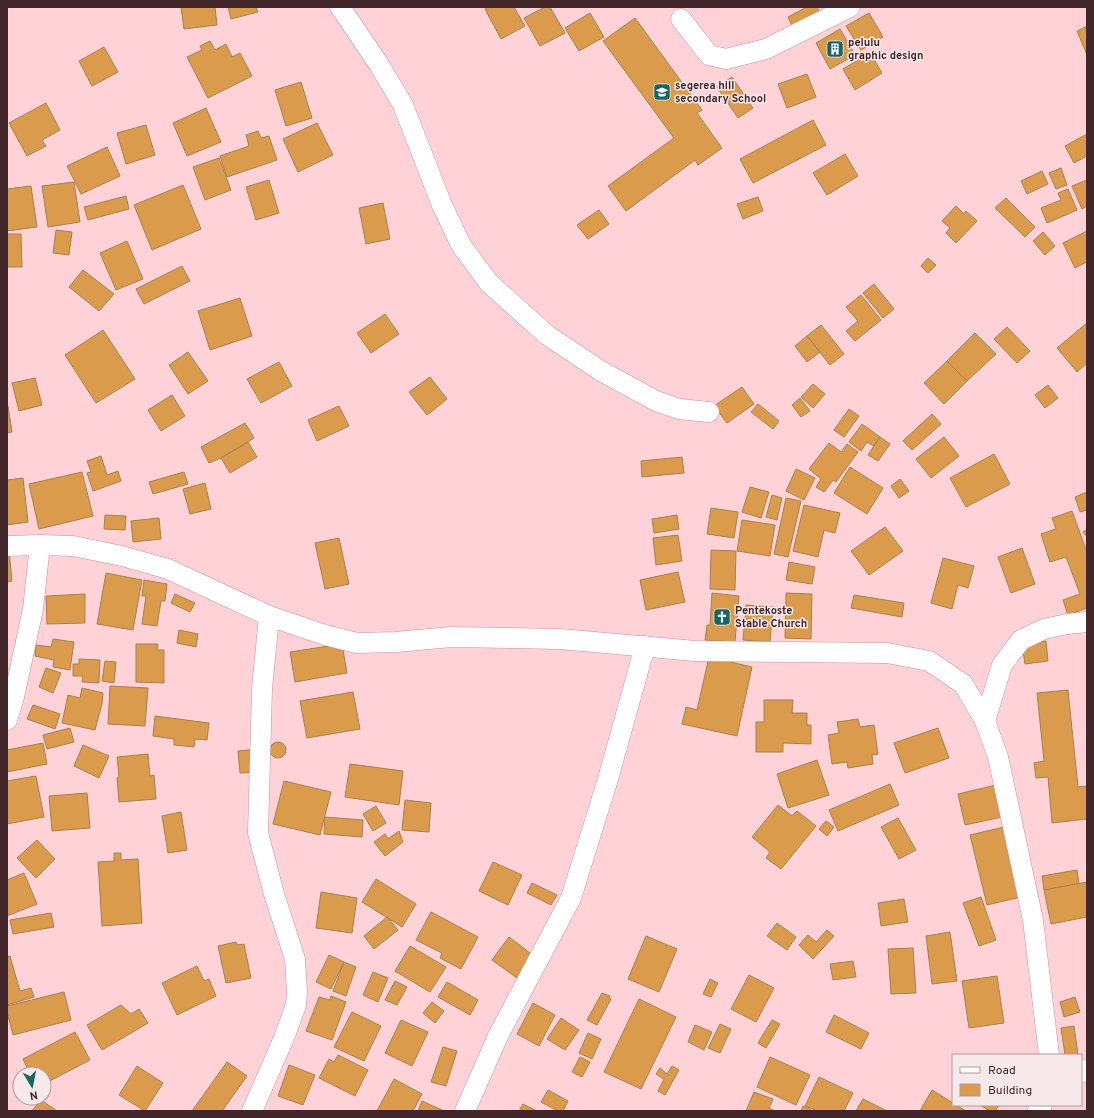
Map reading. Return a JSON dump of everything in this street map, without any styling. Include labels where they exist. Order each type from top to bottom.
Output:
[{"type":"street","points":[[340,7],[378,63],[403,105],[442,204],[461,245],[489,283],[547,335],[602,371],[656,402],[679,409],[709,412]]},
{"type":"street","points":[[680,19],[709,55],[726,59],[766,50],[850,7]]},
{"type":"street","points":[[7,720],[14,697],[33,609],[40,545]]},
{"type":"street","points":[[7,546],[73,546],[115,554],[168,569],[269,616],[325,635],[357,643],[396,642],[451,637],[560,639],[695,651],[887,653],[929,661],[963,684],[985,721],[998,757],[1033,920],[1049,1054]]},
{"type":"street","points":[[252,1111],[284,1038],[296,1005],[297,991],[295,959],[274,894],[258,833],[262,689],[269,616]]},
{"type":"street","points":[[985,721],[1002,665],[1021,640],[1044,629],[1067,624],[1087,622]]},
{"type":"street","points":[[465,1111],[498,1036],[571,898],[608,779],[645,646]]},
{"type":"building","points":[[181,7],[215,7],[217,25],[184,29]]},
{"type":"building","points":[[228,7],[256,7],[258,12],[231,19]]},
{"type":"building","points":[[488,7],[514,7],[525,26],[501,39],[485,9]]},
{"type":"building","points":[[545,7],[550,7],[565,33],[540,46],[524,18]]},
{"type":"building","points":[[807,7],[817,7],[823,20],[796,34],[788,17]]},
{"type":"building","points":[[590,13],[604,37],[579,51],[565,28]]},
{"type":"building","points":[[869,13],[883,37],[861,50],[846,26]]},
{"type":"building","points":[[635,18],[702,110],[697,113],[722,148],[698,165],[695,160],[626,211],[608,186],[674,138],[603,41]]},
{"type":"building","points":[[1087,26],[1087,55],[1077,31]]},
{"type":"building","name":"pelulu graphic design","points":[[840,29],[855,55],[830,69],[816,43]]},
{"type":"building","points":[[210,41],[215,50],[226,44],[232,57],[240,53],[252,76],[208,98],[187,57],[202,50],[200,46]]},
{"type":"building","points":[[104,47],[118,72],[92,86],[79,61]]},
{"type":"building","points":[[870,53],[882,73],[855,90],[843,69]]},
{"type":"building","points":[[807,74],[816,97],[787,108],[778,84]]},
{"type":"building","points":[[732,77],[753,108],[738,118],[717,87]]},
{"type":"building","points":[[301,82],[312,118],[286,126],[275,90]]},
{"type":"building","points":[[46,103],[60,130],[42,140],[46,146],[27,156],[9,123]]},
{"type":"building","points":[[206,108],[221,142],[187,156],[173,123]]},
{"type":"building","points":[[813,120],[826,145],[753,183],[740,159]]},
{"type":"building","points":[[317,123],[333,155],[298,172],[283,139]]},
{"type":"building","points":[[146,125],[155,155],[126,164],[117,133]]},
{"type":"building","points":[[258,131],[261,138],[269,136],[277,160],[227,177],[220,156],[249,146],[246,135]]},
{"type":"building","points":[[1087,134],[1087,156],[1074,163],[1065,146]]},
{"type":"building","points":[[107,147],[120,176],[81,194],[67,166]]},
{"type":"building","points":[[845,154],[858,176],[827,195],[813,173]]},
{"type":"building","points":[[219,158],[231,190],[205,200],[193,167]]},
{"type":"building","points":[[1061,168],[1067,185],[1056,189],[1049,173]]},
{"type":"building","points":[[1042,171],[1048,184],[1027,194],[1021,181]]},
{"type":"building","points":[[269,180],[279,213],[256,220],[246,187]]},
{"type":"building","points":[[1087,180],[1087,206],[1082,209],[1072,186]]},
{"type":"building","points":[[74,182],[80,222],[48,227],[42,186]]},
{"type":"building","points":[[183,185],[201,229],[152,250],[134,205]]},
{"type":"building","points":[[31,186],[37,227],[7,231],[7,189]]},
{"type":"building","points":[[1068,189],[1077,210],[1047,223],[1041,208],[1061,200],[1058,193]]},
{"type":"building","points":[[126,196],[129,209],[88,220],[84,207]]},
{"type":"building","points":[[758,197],[763,211],[743,219],[737,204]]},
{"type":"building","points":[[1006,198],[1035,227],[1025,237],[995,208]]},
{"type":"building","points":[[383,203],[390,239],[366,244],[359,208]]},
{"type":"building","points":[[956,206],[964,214],[966,211],[977,221],[956,243],[946,233],[950,228],[942,221]]},
{"type":"building","points":[[599,210],[609,224],[588,239],[577,225]]},
{"type":"building","points":[[56,230],[72,232],[69,255],[53,253]]},
{"type":"building","points":[[1087,231],[1087,262],[1075,268],[1063,243]]},
{"type":"building","points":[[1043,232],[1055,246],[1045,255],[1033,241]]},
{"type":"building","points":[[7,234],[21,234],[22,267],[7,267]]},
{"type":"building","points":[[127,241],[143,279],[116,290],[100,253]]},
{"type":"building","points":[[928,258],[936,265],[928,273],[921,266]]},
{"type":"building","points":[[182,266],[190,281],[144,304],[136,289]]},
{"type":"building","points":[[83,270],[114,294],[99,311],[69,287]]},
{"type":"building","points":[[874,284],[894,309],[883,318],[863,293]]},
{"type":"building","points":[[861,295],[881,320],[855,341],[846,331],[858,321],[846,307]]},
{"type":"building","points":[[240,298],[252,336],[210,350],[198,311]]},
{"type":"building","points":[[385,314],[399,334],[371,353],[357,333]]},
{"type":"building","points":[[1087,323],[1087,363],[1077,372],[1057,348]]},
{"type":"building","points":[[821,325],[844,354],[830,365],[807,336]]},
{"type":"building","points":[[1007,327],[1030,351],[1017,363],[994,339]]},
{"type":"building","points":[[103,330],[135,379],[96,403],[65,355]]},
{"type":"building","points":[[975,333],[996,354],[967,381],[947,361]]},
{"type":"building","points":[[807,336],[820,352],[807,362],[795,346]]},
{"type":"building","points":[[188,352],[208,381],[188,394],[169,365]]},
{"type":"building","points":[[947,361],[967,381],[944,404],[924,383]]},
{"type":"building","points":[[279,362],[292,386],[261,403],[247,379]]},
{"type":"building","points":[[430,377],[447,399],[427,415],[409,392]]},
{"type":"building","points":[[35,378],[42,405],[19,411],[12,383]]},
{"type":"building","points":[[813,384],[825,394],[813,408],[801,397]]},
{"type":"building","points":[[1048,385],[1058,398],[1045,408],[1035,395]]},
{"type":"building","points":[[742,387],[754,404],[727,423],[714,406]]},
{"type":"building","points":[[172,395],[185,416],[161,431],[148,410]]},
{"type":"building","points":[[800,398],[810,411],[801,417],[792,405]]},
{"type":"building","points":[[758,404],[779,421],[773,429],[751,412]]},
{"type":"building","points":[[7,406],[12,432],[7,433]]},
{"type":"building","points":[[339,406],[349,426],[317,441],[308,420]]},
{"type":"building","points":[[849,409],[859,416],[844,437],[834,430]]},
{"type":"building","points":[[932,414],[941,424],[912,450],[903,441]]},
{"type":"building","points":[[245,423],[254,438],[221,458],[209,463],[201,447]]},
{"type":"building","points":[[862,424],[880,437],[874,446],[867,442],[861,451],[849,442]]},
{"type":"building","points":[[880,437],[890,444],[878,461],[868,455]]},
{"type":"building","points":[[944,437],[959,456],[931,478],[916,459]]},
{"type":"building","points":[[248,442],[257,457],[230,473],[221,458]]},
{"type":"building","points":[[829,443],[841,452],[847,444],[858,452],[836,482],[833,480],[824,492],[816,487],[821,479],[809,469]]},
{"type":"building","points":[[994,454],[1010,484],[966,507],[950,478]]},
{"type":"building","points":[[101,456],[107,475],[118,471],[121,481],[93,491],[87,473],[91,472],[87,461]]},
{"type":"building","points":[[682,457],[684,473],[642,477],[641,461]]},
{"type":"building","points":[[850,467],[883,488],[867,514],[834,493]]},
{"type":"building","points":[[796,469],[815,478],[804,500],[786,491]]},
{"type":"building","points":[[82,472],[93,516],[39,529],[29,484]]},
{"type":"building","points":[[184,472],[188,484],[153,494],[149,482]]},
{"type":"building","points":[[23,478],[28,522],[7,525],[7,480]]},
{"type":"building","points":[[900,479],[909,491],[899,498],[891,486]]},
{"type":"building","points":[[205,483],[211,509],[190,514],[183,489]]},
{"type":"building","points":[[750,487],[769,492],[761,518],[742,512]]},
{"type":"building","points":[[1087,492],[1087,510],[1080,512],[1075,497]]},
{"type":"building","points":[[772,495],[782,498],[777,520],[766,517]]},
{"type":"building","points":[[786,498],[801,501],[788,557],[774,554]]},
{"type":"building","points":[[804,505],[840,513],[835,533],[824,530],[818,557],[793,551]]},
{"type":"building","points":[[711,508],[738,512],[734,538],[707,534]]},
{"type":"building","points":[[1072,511],[1087,552],[1087,608],[1068,615],[1063,600],[1080,594],[1066,557],[1050,562],[1041,534],[1056,529],[1052,518]]},
{"type":"building","points":[[105,515],[126,516],[125,530],[104,529]]},
{"type":"building","points":[[677,515],[679,529],[654,533],[652,519]]},
{"type":"building","points":[[159,518],[161,539],[133,542],[131,521]]},
{"type":"building","points":[[742,520],[775,525],[770,556],[737,551]]},
{"type":"building","points":[[885,527],[903,551],[869,575],[851,551]]},
{"type":"building","points":[[1087,529],[1087,537],[1083,532]]},
{"type":"building","points":[[678,535],[682,561],[656,565],[653,538]]},
{"type":"building","points":[[339,538],[349,584],[325,589],[315,543]]},
{"type":"building","points":[[1022,548],[1035,584],[1011,593],[998,557]]},
{"type":"building","points":[[7,550],[9,550],[12,581],[7,582]]},
{"type":"building","points":[[711,550],[736,551],[735,590],[710,589]]},
{"type":"building","points":[[943,558],[974,566],[968,588],[958,585],[952,609],[931,603]]},
{"type":"building","points":[[789,562],[815,567],[812,584],[786,580]]},
{"type":"building","points":[[678,572],[685,602],[646,610],[640,580]]},
{"type":"building","points":[[106,573],[142,580],[133,630],[97,624]]},
{"type":"building","points":[[144,580],[167,584],[165,601],[161,601],[157,626],[142,624],[146,596],[142,596]]},
{"type":"building","points":[[712,593],[739,596],[735,642],[705,640],[707,625],[710,625]]},
{"type":"building","points":[[786,593],[812,594],[811,639],[785,638]]},
{"type":"building","points":[[85,594],[85,623],[47,624],[46,596]]},
{"type":"building","points":[[175,594],[195,603],[190,612],[171,603]]},
{"type":"building","points":[[854,595],[904,603],[902,617],[851,608]]},
{"type":"building","points":[[746,605],[773,607],[770,642],[743,640]]},
{"type":"building","points":[[179,630],[198,634],[196,647],[177,643]]},
{"type":"building","points":[[53,639],[74,642],[70,670],[53,667],[54,660],[35,656],[36,645],[51,647]]},
{"type":"building","points":[[1046,641],[1048,661],[1025,664],[1022,644]]},
{"type":"building","points":[[136,644],[158,644],[157,650],[164,650],[164,683],[136,682]]},
{"type":"building","points":[[342,644],[347,673],[295,682],[290,652]]},
{"type":"building","points":[[709,657],[752,667],[737,736],[682,724],[686,707],[697,710]]},
{"type":"building","points":[[79,659],[100,660],[99,683],[82,682],[83,676],[73,676],[73,664],[79,664]]},
{"type":"building","points":[[105,661],[116,662],[114,683],[102,681]]},
{"type":"building","points":[[46,668],[61,673],[53,693],[39,687]]},
{"type":"building","points":[[110,686],[148,688],[145,726],[108,724]]},
{"type":"building","points":[[82,688],[103,693],[102,704],[95,730],[62,723],[68,695],[80,698]]},
{"type":"building","points":[[1068,690],[1078,787],[1087,786],[1087,819],[1052,823],[1048,777],[1036,778],[1034,763],[1044,761],[1037,693]]},
{"type":"building","points":[[353,692],[360,729],[307,738],[300,701]]},
{"type":"building","points":[[764,700],[793,700],[792,713],[807,713],[807,725],[811,725],[811,744],[783,743],[783,752],[756,752],[756,722],[764,722]]},
{"type":"building","points":[[33,705],[60,714],[55,729],[27,719]]},
{"type":"building","points":[[155,716],[209,723],[207,740],[195,739],[194,747],[174,745],[174,739],[153,736]]},
{"type":"building","points":[[858,719],[860,727],[874,725],[878,754],[872,755],[873,764],[848,768],[847,762],[832,764],[828,735],[839,733],[837,722]]},
{"type":"building","points":[[70,728],[74,742],[47,749],[43,735]]},
{"type":"building","points":[[938,728],[949,758],[905,773],[894,743]]},
{"type":"building","points":[[275,742],[281,742],[286,747],[284,756],[281,758],[275,758],[270,753],[270,747]]},
{"type":"building","points":[[43,743],[47,764],[7,772],[7,750]]},
{"type":"building","points":[[83,745],[109,756],[99,778],[74,766]]},
{"type":"building","points":[[257,749],[259,772],[240,773],[238,751]]},
{"type":"building","points":[[148,754],[150,776],[154,775],[156,799],[119,802],[117,757]]},
{"type":"building","points":[[817,760],[829,795],[788,808],[777,774]]},
{"type":"building","points":[[350,764],[403,771],[399,805],[345,797]]},
{"type":"building","points":[[36,776],[44,817],[7,824],[7,781]]},
{"type":"building","points":[[284,781],[331,792],[320,835],[273,824]]},
{"type":"building","points":[[890,784],[899,805],[838,831],[829,810]]},
{"type":"building","points":[[996,785],[1002,817],[965,825],[958,794]]},
{"type":"building","points":[[87,793],[90,828],[52,831],[49,796]]},
{"type":"building","points":[[405,800],[431,803],[429,832],[402,830]]},
{"type":"building","points":[[778,805],[792,816],[797,811],[816,826],[781,869],[766,858],[770,852],[752,837]]},
{"type":"building","points":[[376,806],[386,823],[373,831],[363,814]]},
{"type":"building","points":[[181,812],[187,850],[168,853],[162,816]]},
{"type":"building","points":[[325,817],[363,820],[362,837],[324,834]]},
{"type":"building","points":[[898,818],[916,850],[899,859],[881,827]]},
{"type":"building","points":[[826,821],[834,827],[827,836],[819,829]]},
{"type":"building","points":[[1004,827],[1021,897],[987,905],[970,835]]},
{"type":"building","points":[[399,831],[403,842],[385,856],[374,842],[385,834],[388,839]]},
{"type":"building","points":[[37,840],[55,859],[36,878],[17,858]]},
{"type":"building","points":[[114,853],[121,853],[121,860],[138,859],[142,923],[102,926],[98,862],[114,861]]},
{"type":"building","points":[[493,862],[522,875],[508,905],[479,891]]},
{"type":"building","points":[[1077,870],[1079,884],[1044,890],[1042,876]]},
{"type":"building","points":[[24,873],[37,904],[7,916],[7,880]]},
{"type":"building","points":[[376,879],[416,904],[402,927],[362,902]]},
{"type":"building","points":[[1087,882],[1087,917],[1051,924],[1044,890]]},
{"type":"building","points":[[532,883],[557,895],[551,905],[527,893]]},
{"type":"building","points":[[321,892],[357,898],[352,933],[316,928]]},
{"type":"building","points":[[981,897],[996,940],[979,946],[963,903]]},
{"type":"building","points":[[904,899],[908,922],[881,926],[878,903]]},
{"type":"building","points":[[431,912],[478,937],[461,969],[440,958],[442,953],[416,940]]},
{"type":"building","points":[[51,913],[54,927],[13,934],[10,920]]},
{"type":"building","points":[[387,917],[398,930],[374,949],[364,936]]},
{"type":"building","points":[[777,923],[796,937],[787,950],[767,936]]},
{"type":"building","points":[[827,930],[834,936],[813,959],[799,945],[808,935],[816,942]]},
{"type":"building","points":[[950,932],[957,981],[932,984],[926,936]]},
{"type":"building","points":[[646,936],[677,949],[659,992],[628,979]]},
{"type":"building","points":[[509,937],[534,956],[517,978],[492,960]]},
{"type":"building","points":[[236,942],[237,945],[244,944],[251,978],[226,983],[218,946]]},
{"type":"building","points":[[410,946],[446,967],[430,992],[395,971]]},
{"type":"building","points":[[913,948],[916,993],[891,994],[888,949]]},
{"type":"building","points":[[329,955],[344,962],[331,989],[316,982]]},
{"type":"building","points":[[10,956],[20,991],[31,988],[34,997],[7,1005],[7,957]]},
{"type":"building","points":[[853,961],[856,977],[833,980],[830,964]]},
{"type":"building","points":[[344,962],[356,967],[346,996],[333,991]]},
{"type":"building","points":[[197,966],[204,981],[209,979],[216,996],[177,1015],[162,983]]},
{"type":"building","points":[[373,972],[388,978],[378,1002],[363,995]]},
{"type":"building","points":[[749,975],[774,988],[756,1022],[731,1009]]},
{"type":"building","points":[[997,976],[1004,1023],[969,1028],[962,981]]},
{"type":"building","points":[[710,979],[718,983],[711,997],[703,994]]},
{"type":"building","points":[[395,981],[407,987],[397,1005],[385,1000]]},
{"type":"building","points":[[447,982],[478,1000],[470,1015],[438,997]]},
{"type":"building","points":[[64,992],[71,1020],[13,1035],[7,1012],[7,1006]]},
{"type":"building","points":[[602,993],[610,996],[609,999],[611,999],[597,1025],[587,1020]]},
{"type":"building","points":[[331,996],[346,1002],[332,1040],[306,1031],[319,997],[330,1000]]},
{"type":"building","points":[[1075,997],[1080,1012],[1064,1017],[1060,1002]]},
{"type":"building","points":[[639,999],[676,1017],[641,1089],[604,1072]]},
{"type":"building","points":[[432,1002],[444,1011],[435,1023],[423,1013]]},
{"type":"building","points":[[533,1003],[555,1015],[539,1046],[517,1034]]},
{"type":"building","points":[[121,1005],[131,1014],[139,1009],[148,1023],[102,1050],[87,1025]]},
{"type":"building","points":[[352,1012],[381,1026],[364,1061],[334,1047]]},
{"type":"building","points":[[834,1015],[869,1033],[861,1049],[826,1032]]},
{"type":"building","points":[[561,1018],[579,1030],[565,1050],[547,1039]]},
{"type":"building","points":[[401,1020],[428,1032],[412,1066],[385,1053]]},
{"type":"building","points":[[772,1020],[780,1024],[766,1048],[758,1043]]},
{"type":"building","points":[[720,1024],[731,1029],[720,1053],[708,1048]]},
{"type":"building","points":[[695,1025],[712,1032],[704,1050],[688,1042]]},
{"type":"building","points":[[1074,1026],[1078,1054],[1065,1054],[1061,1028]]},
{"type":"building","points":[[75,1032],[90,1060],[52,1080],[52,1066],[26,1066],[23,1059]]},
{"type":"building","points":[[588,1033],[601,1039],[592,1059],[579,1053]]},
{"type":"building","points":[[443,1047],[457,1051],[446,1086],[431,1082]]},
{"type":"building","points":[[338,1055],[368,1070],[355,1096],[319,1078],[329,1059],[334,1062]]},
{"type":"building","points":[[580,1057],[590,1062],[582,1077],[572,1072]]},
{"type":"building","points":[[770,1057],[810,1075],[796,1105],[757,1087]]},
{"type":"building","points":[[227,1062],[247,1076],[222,1111],[192,1111]]},
{"type":"building","points":[[289,1065],[315,1075],[303,1105],[278,1096]]},
{"type":"building","points":[[137,1066],[163,1083],[145,1111],[119,1095]]},
{"type":"building","points":[[672,1066],[679,1070],[665,1095],[658,1091],[664,1079],[656,1074],[660,1068],[667,1074]]},
{"type":"building","points":[[819,1077],[853,1093],[844,1111],[817,1111],[805,1106]]},
{"type":"building","points":[[394,1079],[422,1094],[413,1111],[377,1111]]},
{"type":"building","points":[[548,1090],[568,1101],[563,1111],[558,1111],[541,1102]]},
{"type":"building","points":[[932,1090],[952,1102],[952,1106],[958,1106],[966,1111],[920,1111]]},
{"type":"building","points":[[754,1092],[773,1099],[769,1108],[775,1111],[746,1111]]},
{"type":"building","points":[[863,1099],[887,1111],[856,1111]]},
{"type":"building","points":[[422,1101],[444,1111],[418,1111]]},
{"type":"building","points":[[523,1104],[537,1111],[519,1111]]},
{"type":"building","points":[[36,1106],[50,1106],[57,1111],[32,1111]]},
{"type":"building","points":[[803,1106],[813,1111],[801,1111]]},
{"type":"building","points":[[982,1106],[998,1106],[995,1111],[990,1111]]},
{"type":"place","name":"pelulu graphic design","points":[[835,49]]},
{"type":"place","name":"segerea hill secondary School","points":[[662,92]]},
{"type":"place","name":"Pentekoste Stable Church","points":[[722,617]]}]
